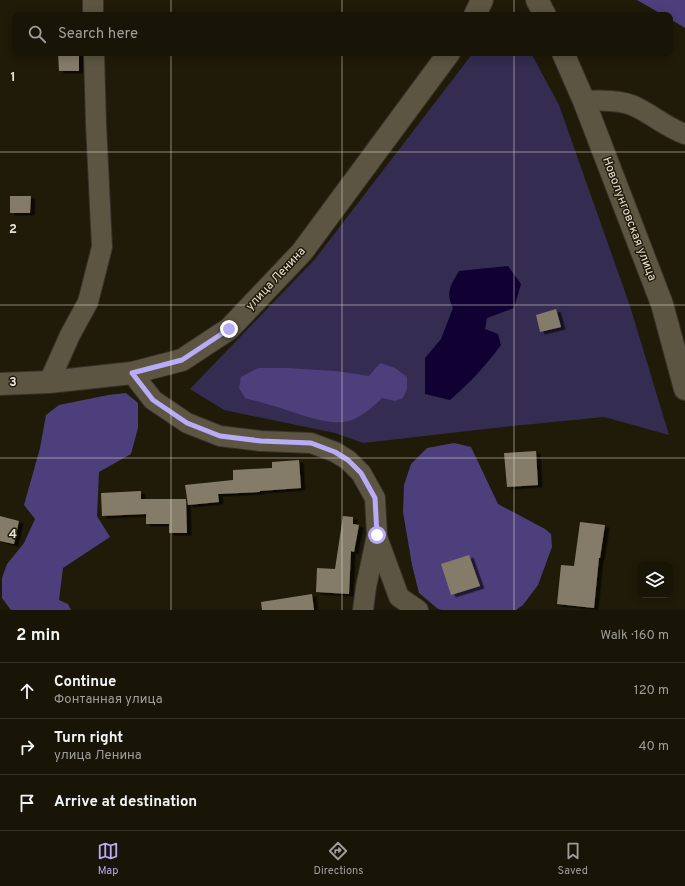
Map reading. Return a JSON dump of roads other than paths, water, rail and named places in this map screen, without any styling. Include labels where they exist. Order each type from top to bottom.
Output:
[{"type":"street","points":[[93,0],[93,12]]},
{"type":"street","points":[[476,12],[482,0]]},
{"type":"street","points":[[537,0],[543,12]]},
{"type":"street","points":[[49,382],[70,335],[88,302],[102,248],[94,56]]},
{"type":"street","name":"улица Ленина","points":[[0,384],[49,382],[132,373],[182,360],[229,329],[302,252],[447,56]]},
{"type":"street","name":"Новолунговская улица","points":[[564,56],[584,101],[662,304],[685,389]]},
{"type":"street","points":[[584,101],[604,100],[634,106],[674,130],[685,134]]},
{"type":"street","points":[[132,373],[153,400],[187,423],[220,436],[261,441],[311,443],[335,452],[348,460],[361,473],[375,498],[377,535],[366,587],[363,610]]},
{"type":"street","points":[[377,535],[399,597]]},
{"type":"street","points":[[366,587],[399,597],[418,610]]}]
